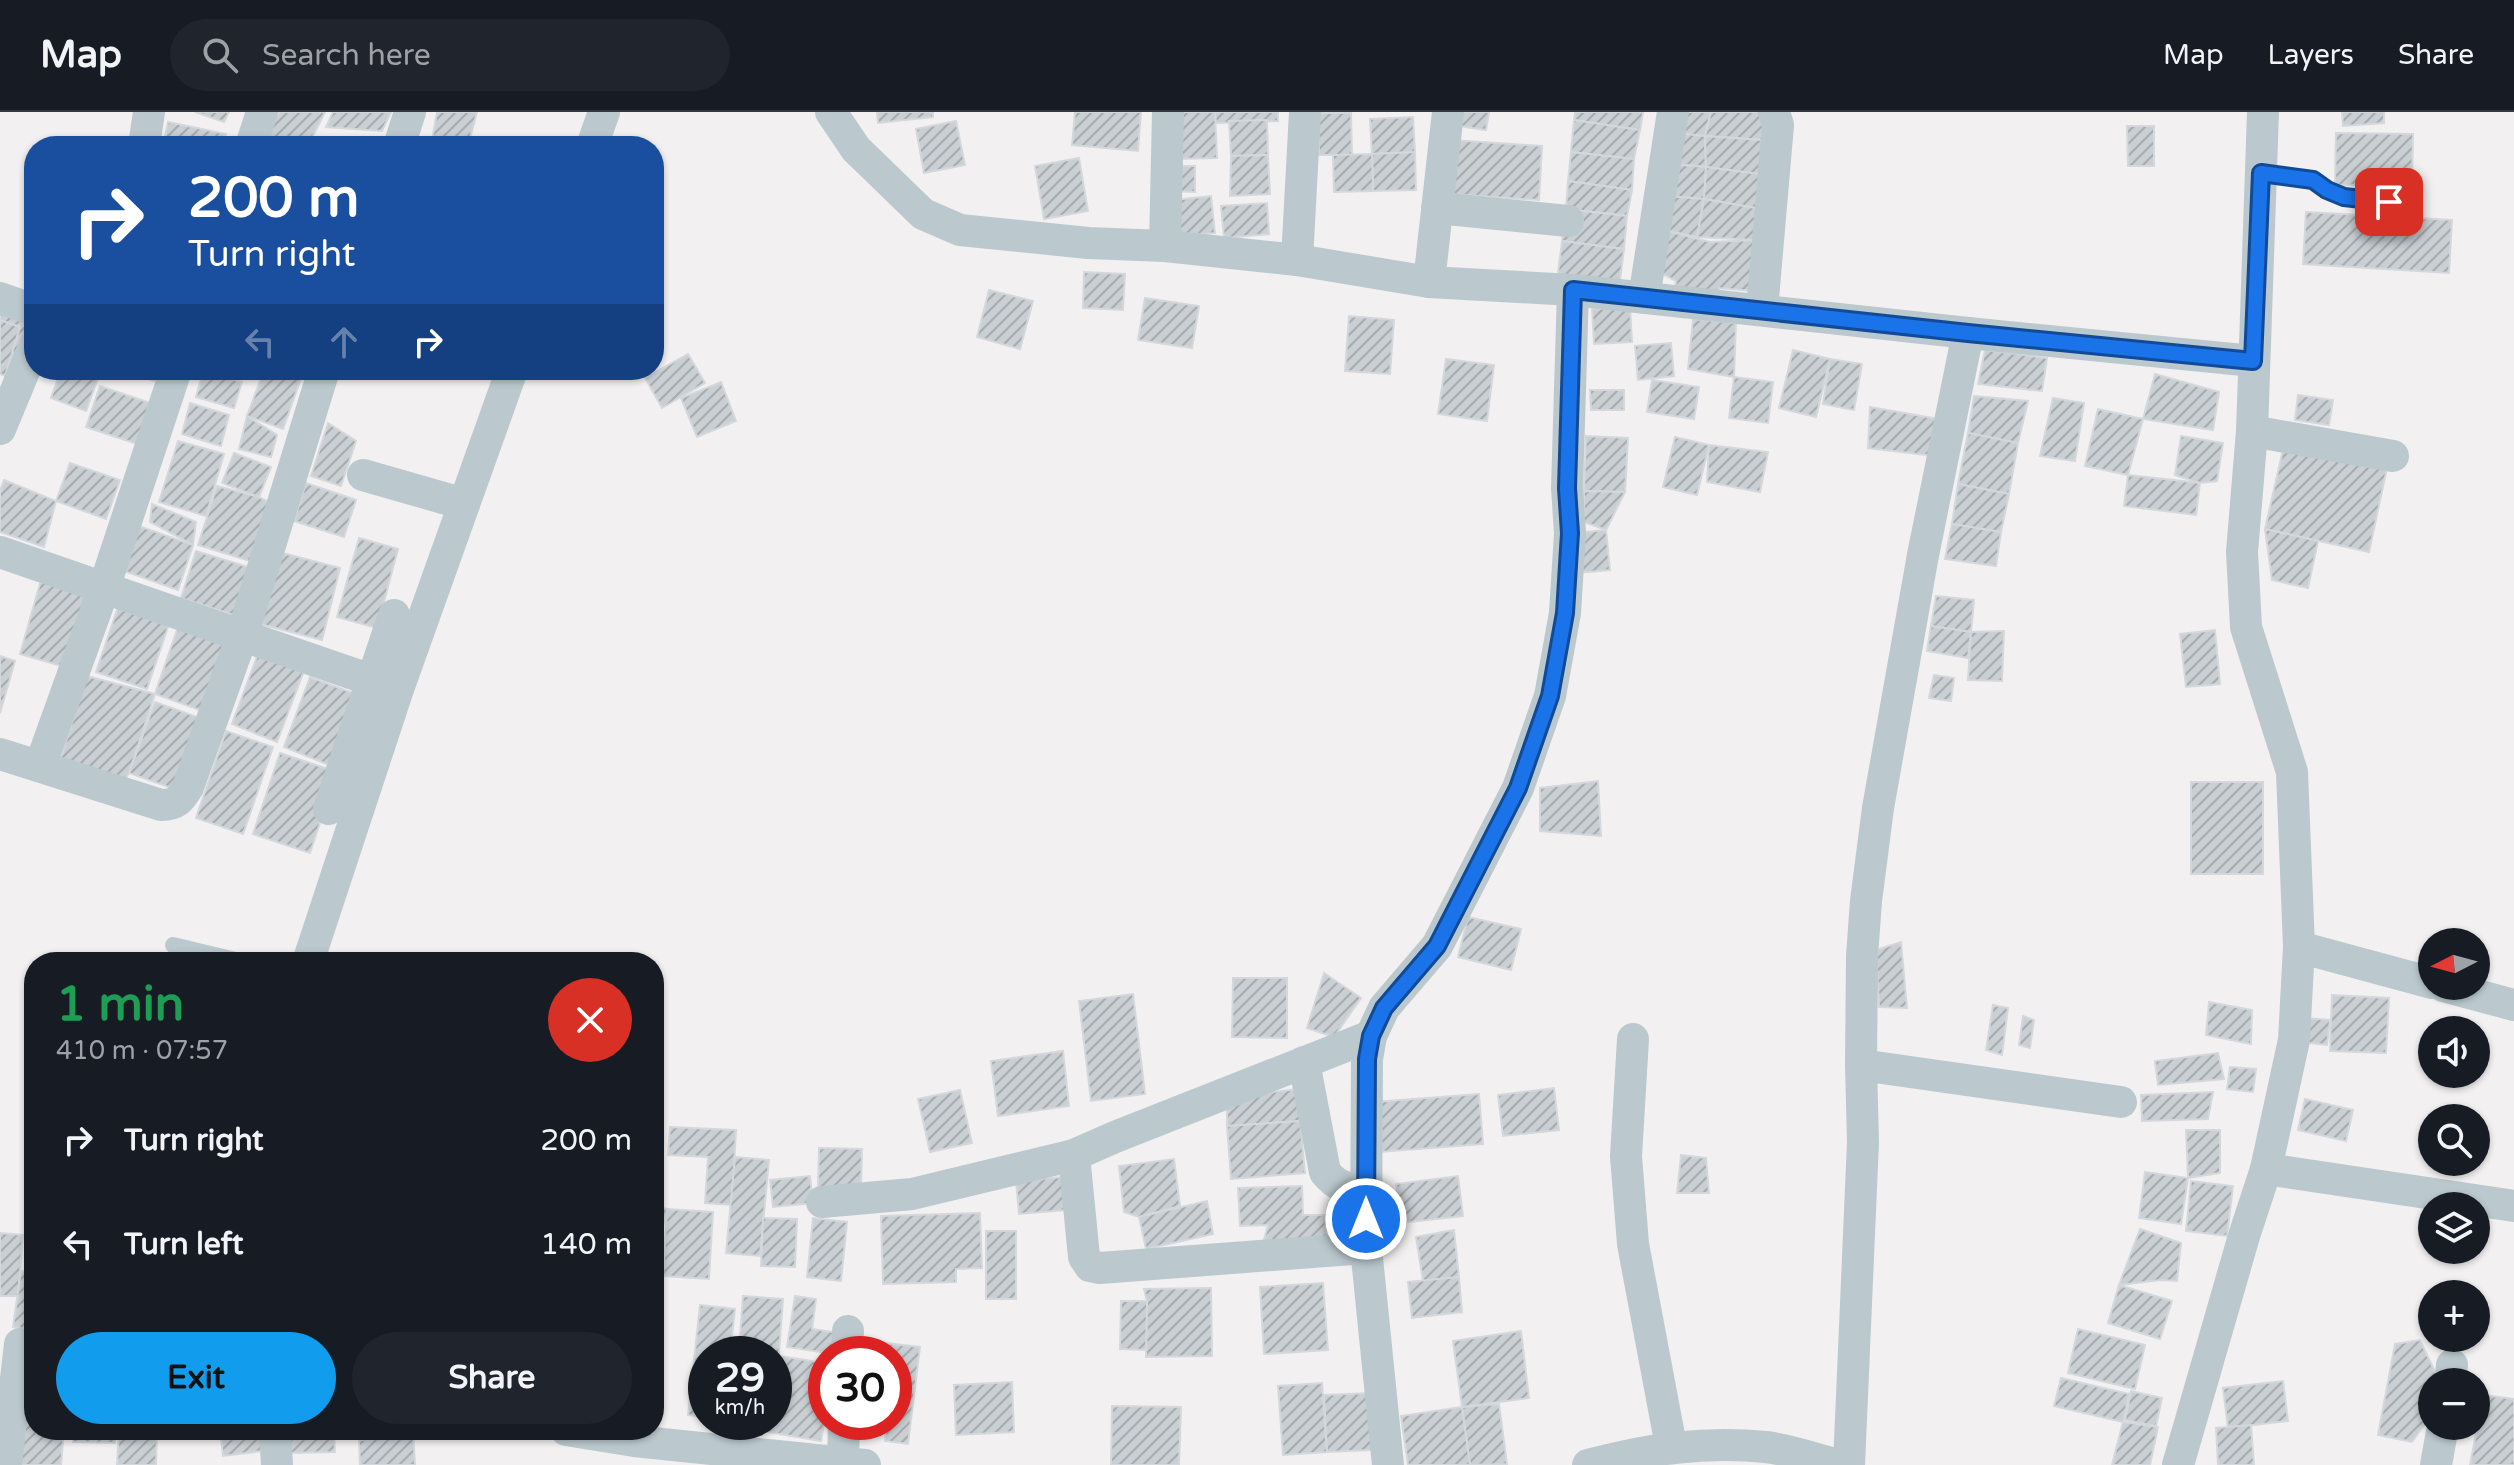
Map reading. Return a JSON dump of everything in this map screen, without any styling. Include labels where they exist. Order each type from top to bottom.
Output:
[{"type":"street","points":[[145,136],[149,112]]},
{"type":"street","points":[[254,136],[262,112]]},
{"type":"street","points":[[402,136],[410,112]]},
{"type":"street","points":[[596,136],[604,112]]},
{"type":"street","points":[[831,112],[856,149],[923,214],[960,230],[1088,243],[1165,246],[1297,260],[1429,282],[1573,290],[2253,361]]},
{"type":"street","points":[[1165,246],[1168,112]]},
{"type":"street","points":[[1297,260],[1305,112]]},
{"type":"street","points":[[1429,282],[1448,112]]},
{"type":"street","points":[[1644,298],[1673,112]]},
{"type":"street","points":[[1762,310],[1778,125],[1774,112]]},
{"type":"street","points":[[2178,1465],[2266,1169],[2294,1040],[2299,947],[2292,772],[2246,627],[2242,552],[2252,431],[2263,112]]},
{"type":"street","points":[[1437,208],[1568,221]]},
{"type":"street","points":[[1388,1465],[1366,1248],[1367,1059],[1371,1036],[1384,1008],[1437,946],[1518,788],[1550,696],[1565,613],[1570,533],[1567,488],[1573,290]]},
{"type":"street","points":[[0,298],[24,306]]},
{"type":"street","points":[[1849,1465],[1863,1142],[1862,956],[1878,808],[1923,555],[1968,333]]},
{"type":"street","points":[[0,429],[24,371]]},
{"type":"street","points":[[40,766],[104,588],[173,380]]},
{"type":"street","points":[[0,754],[161,805],[172,805],[180,800],[188,787],[242,636],[321,380]]},
{"type":"street","points":[[311,952],[398,689],[508,380]]},
{"type":"street","points":[[2252,431],[2393,456]]},
{"type":"street","points":[[363,475],[464,504]]},
{"type":"street","points":[[0,552],[371,680]]},
{"type":"street","points":[[329,809],[394,615]]},
{"type":"street","points":[[2299,947],[2418,979]]},
{"type":"street","points":[[2490,999],[2514,1005]]},
{"type":"street","points":[[822,1202],[912,1194],[1074,1155],[1371,1036]]},
{"type":"street","points":[[1633,1039],[1626,1156],[1633,1244],[1671,1446]]},
{"type":"street","points":[[1304,1062],[1325,1172],[1335,1184],[1348,1189],[1366,1190]]},
{"type":"street","points":[[1861,1065],[2121,1102]]},
{"type":"street","points":[[1074,1155],[1084,1257],[1090,1266],[1100,1268],[1366,1248]]},
{"type":"street","points":[[2266,1169],[2514,1206]]},
{"type":"street","points":[[6,1465],[18,1344]]},
{"type":"street","points":[[276,1440],[277,1465]]},
{"type":"street","points":[[596,1440],[634,1453],[854,1464],[848,1440]]},
{"type":"street","points":[[2436,1465],[2440,1440]]},
{"type":"street","points":[[1588,1465],[1671,1446],[1706,1444],[1769,1447],[1839,1465]]},
{"type":"lane","points":[[2261,173],[2313,180],[2344,197],[2389,202]]},
{"type":"lane","points":[[173,945],[202,952]]},
{"type":"building","points":[[195,112],[229,112],[224,122]]},
{"type":"building","points":[[280,112],[325,112],[313,136],[262,135]]},
{"type":"building","points":[[333,112],[391,112],[382,131],[326,127]]},
{"type":"building","points":[[437,112],[477,112],[471,136],[433,136]]},
{"type":"building","points":[[877,112],[933,112],[933,117],[878,123]]},
{"type":"building","points":[[1075,112],[1141,112],[1138,151],[1072,145]]},
{"type":"building","points":[[1176,112],[1215,112],[1217,158],[1177,159]]},
{"type":"building","points":[[1215,112],[1278,112],[1278,121],[1216,123]]},
{"type":"building","points":[[1460,112],[1489,112],[1486,130],[1458,126]]},
{"type":"building","points":[[1575,112],[1643,112],[1640,130],[1574,120]]},
{"type":"building","points":[[1677,112],[1711,112],[1705,136],[1676,133]]},
{"type":"building","points":[[1711,112],[1764,112],[1762,140],[1705,136]]},
{"type":"building","points":[[2342,112],[2384,112],[2384,123],[2343,126]]},
{"type":"building","points":[[1318,113],[1351,113],[1352,155],[1319,155]]},
{"type":"building","points":[[1413,117],[1415,152],[1372,154],[1370,119]]},
{"type":"building","points":[[1267,120],[1268,155],[1231,156],[1229,121]]},
{"type":"building","points":[[1574,120],[1640,130],[1634,159],[1571,152]]},
{"type":"building","points":[[956,121],[965,165],[924,173],[916,129]]},
{"type":"building","points":[[168,122],[226,134],[226,136],[165,136]]},
{"type":"building","points":[[2127,126],[2154,126],[2154,166],[2128,166]]},
{"type":"building","points":[[1676,133],[1705,136],[1706,167],[1671,164]]},
{"type":"building","points":[[2336,133],[2413,134],[2412,186],[2335,185]]},
{"type":"building","points":[[1705,136],[1762,140],[1759,174],[1706,167]]},
{"type":"building","points":[[1452,140],[1542,146],[1539,200],[1448,194]]},
{"type":"building","points":[[1415,152],[1416,190],[1373,191],[1372,154]]},
{"type":"building","points":[[1571,152],[1634,159],[1632,190],[1568,181]]},
{"type":"building","points":[[1372,154],[1373,191],[1334,192],[1333,155]]},
{"type":"building","points":[[1268,155],[1270,194],[1230,196],[1231,156]]},
{"type":"building","points":[[1079,158],[1088,211],[1044,219],[1035,166]]},
{"type":"building","points":[[1671,164],[1706,167],[1704,199],[1668,196]]},
{"type":"building","points":[[1172,166],[1195,166],[1195,192],[1171,191]]},
{"type":"building","points":[[1706,167],[1759,174],[1756,208],[1704,199]]},
{"type":"building","points":[[1568,181],[1632,190],[1627,216],[1566,209]]},
{"type":"building","points":[[1211,196],[1215,233],[1177,236],[1174,200]]},
{"type":"building","points":[[1668,196],[1704,199],[1697,237],[1664,230]]},
{"type":"building","points":[[1704,199],[1756,208],[1756,240],[1697,237]]},
{"type":"building","points":[[1267,203],[1269,234],[1224,238],[1221,206]]},
{"type":"building","points":[[1566,209],[1627,216],[1624,249],[1562,241]]},
{"type":"building","points":[[2306,212],[2452,220],[2449,273],[2303,264]]},
{"type":"building","points":[[1664,230],[1710,242],[1756,240],[1751,291],[1719,288],[1717,300],[1674,295],[1676,281],[1659,272]]},
{"type":"building","points":[[1562,241],[1624,249],[1619,288],[1557,281]]},
{"type":"building","points":[[1084,272],[1125,274],[1123,310],[1083,308]]},
{"type":"building","points":[[989,290],[1033,301],[1020,349],[977,337]]},
{"type":"building","points":[[1145,298],[1199,306],[1192,348],[1138,340]]},
{"type":"building","points":[[0,304],[24,311],[24,343],[14,376],[0,372]]},
{"type":"building","points":[[1630,307],[1632,342],[1594,344],[1592,309]]},
{"type":"building","points":[[1349,316],[1394,320],[1390,374],[1345,371]]},
{"type":"building","points":[[1693,319],[1736,323],[1734,377],[1688,369]]},
{"type":"building","points":[[0,320],[20,327],[5,376],[0,374]]},
{"type":"building","points":[[1671,343],[1674,376],[1638,380],[1635,346]]},
{"type":"building","points":[[1793,350],[1830,359],[1816,417],[1779,408]]},
{"type":"building","points":[[1985,350],[2047,358],[2042,391],[1978,384]]},
{"type":"building","points":[[688,354],[705,383],[662,408],[646,380],[664,380],[664,367]]},
{"type":"building","points":[[1446,359],[1494,365],[1487,421],[1438,414]]},
{"type":"building","points":[[1830,359],[1862,364],[1854,410],[1823,404]]},
{"type":"building","points":[[2155,374],[2219,392],[2213,430],[2143,419]]},
{"type":"building","points":[[1734,377],[1773,382],[1768,423],[1729,418]]},
{"type":"building","points":[[57,380],[97,380],[86,411],[51,398]]},
{"type":"building","points":[[201,380],[242,382],[234,408],[196,397]]},
{"type":"building","points":[[260,380],[300,380],[283,429],[247,416]]},
{"type":"building","points":[[1652,380],[1699,387],[1694,419],[1647,412]]},
{"type":"building","points":[[721,382],[736,421],[697,437],[681,398]]},
{"type":"building","points":[[100,386],[150,403],[137,444],[86,427]]},
{"type":"building","points":[[1590,390],[1624,390],[1624,410],[1591,410]]},
{"type":"building","points":[[2298,395],[2333,400],[2329,425],[2295,420]]},
{"type":"building","points":[[1974,396],[2028,401],[2018,443],[1968,433]]},
{"type":"building","points":[[2053,398],[2084,403],[2075,461],[2040,456]]},
{"type":"building","points":[[190,403],[229,415],[221,446],[182,434]]},
{"type":"building","points":[[1870,407],[1939,419],[1934,456],[1868,448]]},
{"type":"building","points":[[2098,409],[2143,419],[2128,475],[2085,466]]},
{"type":"building","points":[[247,416],[277,435],[271,457],[239,449]]},
{"type":"building","points":[[328,423],[356,441],[341,486],[311,476]]},
{"type":"building","points":[[1968,433],[2018,443],[2009,494],[1958,484]]},
{"type":"building","points":[[1586,436],[1628,438],[1625,492],[1584,491]]},
{"type":"building","points":[[2181,436],[2223,443],[2217,481],[2200,483],[2175,475]]},
{"type":"building","points":[[1675,437],[1709,445],[1697,495],[1663,487]]},
{"type":"building","points":[[178,441],[224,454],[206,516],[159,502]]},
{"type":"building","points":[[1709,445],[1768,452],[1760,492],[1707,482]]},
{"type":"building","points":[[2284,445],[2387,468],[2369,552],[2265,529]]},
{"type":"building","points":[[234,453],[271,467],[259,497],[222,483]]},
{"type":"building","points":[[70,463],[120,480],[106,519],[56,501]]},
{"type":"building","points":[[2128,475],[2200,483],[2196,515],[2124,506]]},
{"type":"building","points":[[4,480],[56,501],[44,547],[0,532],[0,491]]},
{"type":"building","points":[[306,483],[356,500],[344,537],[294,521]]},
{"type":"building","points":[[1958,484],[2009,494],[2001,532],[1952,524]]},
{"type":"building","points":[[217,486],[259,497],[272,504],[253,562],[198,545]]},
{"type":"building","points":[[1584,491],[1625,492],[1606,530],[1584,522]]},
{"type":"building","points":[[152,504],[196,522],[193,545],[150,522]]},
{"type":"building","points":[[1952,524],[2001,532],[1996,566],[1945,559]]},
{"type":"building","points":[[139,526],[193,545],[178,590],[124,571]]},
{"type":"building","points":[[2265,529],[2318,541],[2308,588],[2272,580]]},
{"type":"building","points":[[1606,530],[1610,570],[1578,573],[1575,533]]},
{"type":"building","points":[[359,538],[398,549],[377,628],[337,617]]},
{"type":"building","points":[[196,551],[251,568],[236,616],[181,598]]},
{"type":"building","points":[[279,552],[340,568],[322,640],[260,624]]},
{"type":"building","points":[[41,580],[87,594],[65,667],[20,654]]},
{"type":"building","points":[[1936,596],[1974,600],[1971,632],[1931,626]]},
{"type":"building","points":[[119,604],[170,621],[147,689],[96,672]]},
{"type":"building","points":[[179,624],[229,642],[205,712],[155,694]]},
{"type":"building","points":[[1931,626],[1971,632],[1968,658],[1927,651]]},
{"type":"building","points":[[2215,630],[2220,684],[2186,687],[2180,634]]},
{"type":"building","points":[[2004,631],[2002,681],[1968,680],[1971,632]]},
{"type":"building","points":[[259,651],[305,668],[277,742],[232,724]]},
{"type":"building","points":[[0,656],[15,661],[0,713]]},
{"type":"building","points":[[1934,675],[1954,678],[1951,701],[1929,698]]},
{"type":"building","points":[[87,676],[155,694],[124,781],[60,760]]},
{"type":"building","points":[[310,677],[361,696],[334,767],[284,747]]},
{"type":"building","points":[[155,702],[203,719],[177,790],[129,773]]},
{"type":"building","points":[[226,731],[273,747],[243,834],[196,818]]},
{"type":"building","points":[[280,753],[337,772],[310,853],[253,834]]},
{"type":"building","points":[[1598,781],[1601,836],[1540,831],[1540,788]]},
{"type":"building","points":[[2191,782],[2263,782],[2263,874],[2191,874]]},
{"type":"building","points":[[1468,917],[1521,929],[1511,970],[1458,957]]},
{"type":"building","points":[[1901,942],[1907,1008],[1879,1007],[1876,950]]},
{"type":"building","points":[[1324,973],[1361,998],[1334,1037],[1307,1028]]},
{"type":"building","points":[[1233,978],[1287,978],[1287,1038],[1232,1037]]},
{"type":"building","points":[[1133,994],[1145,1094],[1091,1101],[1079,1001]]},
{"type":"building","points":[[2332,995],[2389,998],[2386,1053],[2330,1051]]},
{"type":"building","points":[[2209,1002],[2252,1010],[2251,1044],[2206,1035]]},
{"type":"building","points":[[1993,1005],[2008,1008],[2002,1055],[1986,1050]]},
{"type":"building","points":[[2023,1016],[2034,1020],[2030,1048],[2019,1045]]},
{"type":"building","points":[[2304,1018],[2330,1020],[2327,1045],[2301,1042]]},
{"type":"building","points":[[1063,1051],[1069,1106],[998,1116],[991,1061]]},
{"type":"building","points":[[2218,1053],[2224,1079],[2158,1085],[2155,1061]]},
{"type":"building","points":[[2230,1067],[2256,1069],[2253,1092],[2227,1089]]},
{"type":"building","points":[[1554,1088],[1559,1130],[1503,1136],[1498,1095]]},
{"type":"building","points":[[1298,1089],[1300,1121],[1227,1126],[1227,1097]]},
{"type":"building","points":[[960,1090],[972,1143],[930,1152],[918,1099]]},
{"type":"building","points":[[2213,1092],[2208,1119],[2142,1121],[2141,1095]]},
{"type":"building","points":[[1479,1094],[1483,1144],[1379,1152],[1375,1102]]},
{"type":"building","points":[[2305,1099],[2353,1110],[2346,1141],[2298,1130]]},
{"type":"building","points":[[1300,1121],[1305,1173],[1231,1179],[1227,1126]]},
{"type":"building","points":[[670,1127],[736,1130],[732,1205],[705,1203],[708,1157],[668,1155]]},
{"type":"building","points":[[2186,1130],[2220,1130],[2220,1173],[2188,1178]]},
{"type":"building","points":[[819,1148],[862,1149],[861,1188],[818,1187]]},
{"type":"building","points":[[1681,1155],[1706,1158],[1709,1193],[1677,1193]]},
{"type":"building","points":[[735,1157],[769,1160],[760,1256],[726,1253]]},
{"type":"building","points":[[1174,1159],[1180,1206],[1139,1217],[1124,1212],[1119,1166]]},
{"type":"building","points":[[2145,1172],[2188,1178],[2181,1224],[2139,1218]]},
{"type":"building","points":[[810,1176],[813,1203],[773,1207],[770,1180]]},
{"type":"building","points":[[1458,1176],[1463,1216],[1401,1223],[1396,1184]]},
{"type":"building","points":[[1063,1177],[1066,1210],[1019,1214],[1016,1181]]},
{"type":"building","points":[[2191,1181],[2233,1186],[2227,1236],[2186,1231]]},
{"type":"building","points":[[1302,1186],[1303,1215],[1325,1215],[1327,1240],[1263,1243],[1268,1225],[1240,1226],[1238,1188]]},
{"type":"building","points":[[1207,1201],[1213,1234],[1146,1249],[1139,1217]]},
{"type":"building","points":[[667,1209],[713,1212],[709,1279],[664,1276]]},
{"type":"building","points":[[980,1213],[982,1268],[956,1269],[956,1282],[883,1284],[881,1216]]},
{"type":"building","points":[[763,1218],[797,1219],[795,1267],[761,1266]]},
{"type":"building","points":[[813,1218],[847,1222],[841,1281],[807,1277]]},
{"type":"building","points":[[2140,1229],[2181,1243],[2177,1281],[2119,1285]]},
{"type":"building","points":[[1454,1230],[1459,1277],[1423,1281],[1416,1237]]},
{"type":"building","points":[[986,1231],[1016,1231],[1016,1299],[986,1299]]},
{"type":"building","points":[[0,1233],[23,1235],[18,1296],[0,1296]]},
{"type":"building","points":[[21,1271],[24,1271],[24,1329],[13,1327]]},
{"type":"building","points":[[1459,1277],[1462,1312],[1412,1318],[1408,1282]]},
{"type":"building","points":[[1323,1283],[1328,1350],[1264,1354],[1260,1287]]},
{"type":"building","points":[[2119,1285],[2172,1301],[2160,1339],[2108,1323]]},
{"type":"building","points":[[1211,1288],[1212,1356],[1146,1357],[1147,1301],[1144,1289]]},
{"type":"building","points":[[743,1296],[783,1299],[780,1336],[740,1336]]},
{"type":"building","points":[[795,1296],[816,1299],[812,1329],[840,1333],[839,1336],[808,1336],[808,1350],[792,1348],[792,1336],[789,1336]]},
{"type":"building","points":[[1121,1301],[1147,1301],[1146,1350],[1120,1349]]},
{"type":"building","points":[[700,1305],[735,1309],[732,1336],[697,1336]]},
{"type":"building","points":[[2078,1329],[2145,1345],[2135,1389],[2068,1373]]},
{"type":"building","points":[[1521,1331],[1529,1398],[1462,1407],[1453,1341]]},
{"type":"building","points":[[2418,1340],[2418,1352],[2426,1352],[2433,1368],[2418,1368],[2418,1434],[2412,1442],[2378,1435],[2395,1344]]},
{"type":"building","points":[[912,1346],[920,1347],[912,1412]]},
{"type":"building","points":[[792,1358],[808,1360],[808,1439],[792,1436]]},
{"type":"building","points":[[2061,1378],[2129,1394],[2123,1422],[2054,1406]]},
{"type":"building","points":[[2283,1381],[2288,1421],[2228,1428],[2223,1388]]},
{"type":"building","points":[[1012,1382],[1014,1432],[956,1435],[954,1385]]},
{"type":"building","points":[[1322,1383],[1327,1452],[1283,1455],[1278,1386]]},
{"type":"building","points":[[24,1384],[24,1410],[14,1408]]},
{"type":"building","points":[[2131,1391],[2162,1398],[2156,1426],[2125,1420]]},
{"type":"building","points":[[1370,1393],[1372,1450],[1327,1452],[1324,1395]]},
{"type":"building","points":[[2490,1396],[2514,1399],[2514,1465],[2470,1465],[2475,1440],[2490,1440]]},
{"type":"building","points":[[1499,1404],[1507,1464],[1470,1465],[1462,1407]]},
{"type":"building","points":[[1112,1406],[1181,1407],[1179,1465],[1111,1465]]},
{"type":"building","points":[[1462,1407],[1470,1465],[1408,1465],[1401,1416]]},
{"type":"building","points":[[20,1416],[24,1417],[24,1440],[63,1440],[61,1465],[15,1465]]},
{"type":"building","points":[[2123,1422],[2158,1427],[2150,1465],[2112,1465]]},
{"type":"building","points":[[2251,1425],[2254,1465],[2218,1465],[2216,1428]]},
{"type":"building","points":[[73,1440],[115,1440],[115,1443]]},
{"type":"building","points":[[118,1440],[157,1440],[156,1465],[117,1465]]},
{"type":"building","points":[[221,1440],[262,1440],[263,1451],[223,1456]]},
{"type":"building","points":[[289,1440],[334,1440],[335,1452],[289,1453]]},
{"type":"building","points":[[359,1440],[414,1440],[415,1465],[360,1465]]},
{"type":"building","points":[[885,1440],[908,1440],[908,1444]]},
{"type":"route","points":[[1366,1219],[1367,1059],[1371,1036],[1384,1008],[1437,946],[1518,788],[1550,696],[1565,613],[1570,533],[1567,488],[1573,290],[2253,361],[2261,173],[2313,180],[2344,197],[2389,202]]}]
